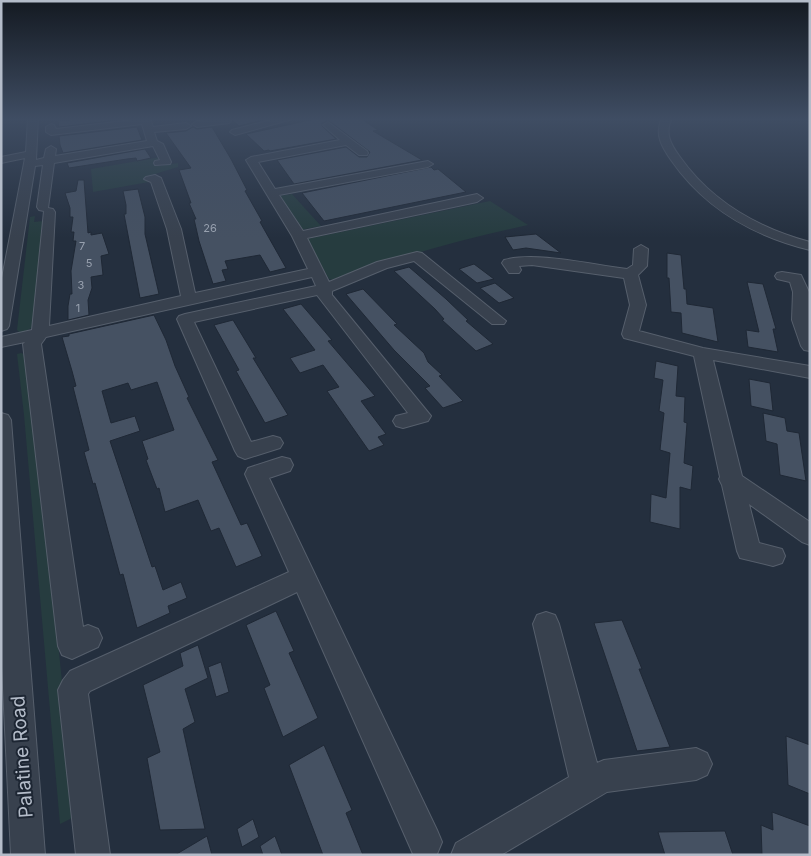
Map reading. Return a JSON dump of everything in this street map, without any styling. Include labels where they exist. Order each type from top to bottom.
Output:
[{"type":"street","points":[[49,158],[40,333],[32,344],[49,457],[72,646],[88,638]]},
{"type":"street","points":[[1,160],[30,159],[48,161],[66,158]]},
{"type":"street","points":[[159,163],[166,162],[164,158]]},
{"type":"street","points":[[262,158],[251,160],[299,236],[326,289],[324,295],[421,416],[404,421]]},
{"type":"street","points":[[676,158],[702,191],[720,206],[772,234],[810,246]]},
{"type":"street","points":[[1,326],[30,159]]},
{"type":"street","points":[[272,193],[428,164]]},
{"type":"street","points":[[150,179],[155,178],[174,229],[188,298]]},
{"type":"street","points":[[299,236],[477,198]]},
{"type":"street","points":[[514,270],[509,263],[532,261],[630,274],[640,266],[641,249]]},
{"type":"street","points":[[425,842],[302,578],[256,474],[278,454],[245,451],[184,319],[326,289],[382,265],[417,256],[498,322]]},
{"type":"street","points":[[1,342],[188,298],[316,272]]},
{"type":"street","points":[[630,274],[638,305],[630,334],[702,353],[810,372]]},
{"type":"street","points":[[782,276],[796,278],[800,292],[800,320],[810,346]]},
{"type":"street","points":[[702,353],[730,479],[749,551],[772,556]]},
{"type":"street","name":"Palatine Road","points":[[1,420],[28,855]]},
{"type":"street","points":[[730,479],[810,535]]},
{"type":"street","points":[[93,855],[73,690],[80,681],[302,578]]},
{"type":"street","points":[[546,624],[586,785]]},
{"type":"street","points":[[468,855],[604,776],[696,764]]},
{"type":"green space","points":[[155,158],[161,158],[161,160],[155,162],[159,166],[178,163],[178,167],[148,176],[149,182],[93,192],[91,169]]},
{"type":"green space","points":[[292,194],[321,226],[300,230],[280,196]]},
{"type":"green space","points":[[490,201],[528,225],[431,249],[336,281],[329,279],[307,239]]},
{"type":"green space","points":[[35,216],[34,222],[43,221],[34,326],[25,332],[19,332],[17,330],[30,217]]},
{"type":"green space","points":[[17,354],[26,355],[34,412],[76,816],[60,824]]},
{"type":"building","points":[[95,158],[151,158],[137,161],[136,158],[127,159],[69,168],[67,163]]},
{"type":"building","points":[[184,158],[230,158],[247,190],[245,191],[262,221],[260,222],[286,268],[270,272],[260,255],[225,261],[228,269],[222,270],[226,281],[213,284],[199,241],[194,219],[196,219],[179,170],[191,168]]},
{"type":"building","points":[[288,158],[419,158],[422,160],[294,184],[277,160]]},
{"type":"building","points":[[431,167],[434,170],[438,169],[466,192],[324,221],[302,193]]},
{"type":"building","points":[[78,180],[84,180],[88,233],[91,232],[91,235],[102,233],[109,254],[101,256],[103,275],[91,277],[92,288],[88,300],[89,315],[68,320],[68,306],[70,294],[72,294],[71,271],[76,241],[73,241],[74,232],[71,232],[73,217],[70,217],[70,208],[65,193],[76,191]]},
{"type":"building","points":[[138,189],[145,217],[145,234],[159,294],[140,298],[124,214],[126,214],[126,205],[123,191]]},
{"type":"building","points":[[536,234],[561,253],[526,248],[513,250],[505,237]]},
{"type":"building","points":[[667,253],[681,255],[687,304],[713,308],[718,342],[682,333],[681,313],[671,312],[669,278],[667,278]]},
{"type":"building","points":[[474,264],[494,279],[477,283],[459,269]]},
{"type":"building","points":[[409,267],[493,344],[476,351],[442,320],[444,319],[435,309],[394,271]]},
{"type":"building","points":[[747,282],[763,284],[776,329],[773,329],[778,352],[748,347],[746,330],[759,332]]},
{"type":"building","points":[[495,283],[514,298],[499,303],[480,288]]},
{"type":"building","points":[[363,289],[397,324],[394,325],[424,353],[428,362],[442,375],[439,376],[463,401],[443,408],[425,388],[430,386],[394,350],[346,294]]},
{"type":"building","points":[[301,304],[332,340],[328,341],[375,396],[361,401],[386,434],[378,437],[384,445],[369,451],[327,391],[339,387],[323,365],[300,373],[290,358],[315,350],[283,309]]},
{"type":"building","points":[[154,315],[189,397],[187,398],[218,460],[212,462],[241,525],[247,523],[262,556],[236,567],[219,528],[211,531],[198,500],[165,512],[159,488],[157,489],[146,460],[148,459],[142,441],[174,430],[157,382],[131,390],[128,383],[102,391],[111,423],[135,416],[140,431],[110,441],[152,567],[155,566],[163,590],[181,582],[187,598],[168,606],[170,613],[137,628],[123,574],[120,575],[95,483],[93,484],[84,452],[89,450],[73,387],[76,386],[62,337]]},
{"type":"building","points":[[233,320],[256,358],[253,358],[288,415],[265,423],[236,371],[239,370],[214,325]]},
{"type":"building","points":[[656,361],[678,366],[676,396],[685,397],[684,422],[687,423],[684,463],[693,466],[691,490],[680,487],[680,529],[650,522],[651,494],[666,498],[670,453],[660,450],[664,413],[659,411],[663,380],[654,378]]},
{"type":"building","points":[[749,379],[770,383],[773,411],[751,406]]},
{"type":"building","points":[[763,413],[785,418],[787,431],[799,433],[806,481],[780,475],[777,444],[766,441]]},
{"type":"building","points":[[276,611],[294,651],[289,653],[318,718],[283,737],[264,688],[270,685],[246,625]]},
{"type":"building","points":[[622,620],[670,747],[637,751],[594,623]]},
{"type":"building","points":[[198,645],[208,678],[185,689],[195,722],[183,729],[205,829],[160,830],[147,758],[160,752],[143,685],[183,666],[180,653]]},
{"type":"building","points":[[221,662],[229,692],[216,697],[208,667]]},
{"type":"building","points":[[786,736],[810,745],[810,794],[788,785]]},
{"type":"building","points":[[324,745],[352,810],[346,813],[363,855],[323,855],[289,765]]},
{"type":"building","points":[[772,812],[810,826],[810,855],[762,855],[761,825],[773,830]]},
{"type":"building","points":[[253,819],[259,837],[242,847],[237,829]]},
{"type":"building","points":[[725,831],[733,855],[665,855],[658,832]]},
{"type":"building","points":[[207,836],[212,855],[175,855]]},
{"type":"building","points":[[275,836],[282,855],[263,855],[260,846]]}]
